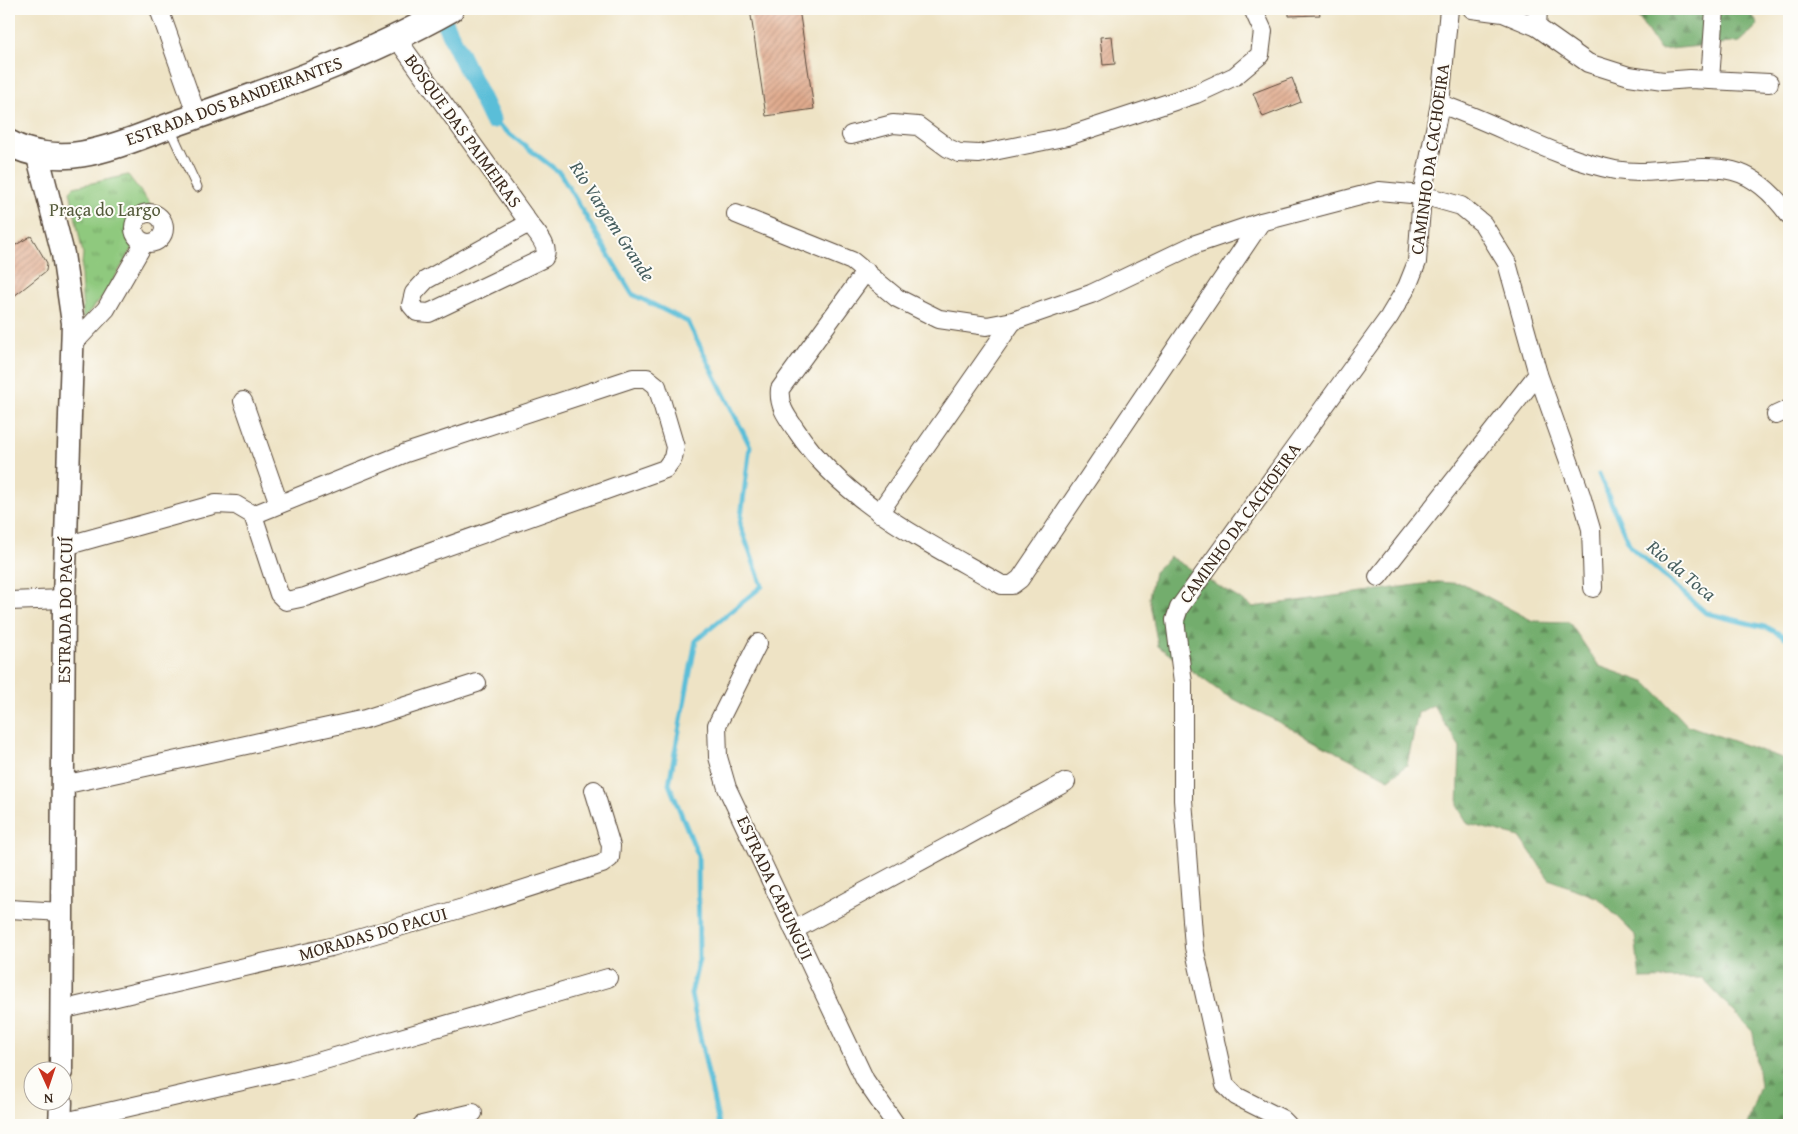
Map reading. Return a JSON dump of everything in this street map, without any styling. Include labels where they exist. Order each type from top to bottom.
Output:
[{"type":"main road","name":"ESTRADA DOS BANDEIRANTES","points":[[9,143],[38,153],[62,156],[84,154],[197,116],[342,62],[407,34],[452,9]]},
{"type":"street","points":[[158,9],[197,116]]},
{"type":"street","points":[[851,135],[894,124],[918,126],[948,148],[959,153],[979,154],[1068,136],[1196,94],[1235,76],[1260,55],[1264,31],[1253,9]]},
{"type":"street","name":"CAMINHO DA CACHOEIRA","points":[[1288,1125],[1282,1119],[1236,1096],[1226,1085],[1219,1063],[1194,947],[1183,800],[1183,683],[1175,620],[1179,608],[1389,317],[1408,287],[1417,262],[1422,195],[1440,104],[1449,9]]},
{"type":"street","points":[[1472,9],[1504,13],[1536,27],[1588,63],[1629,76],[1663,81],[1710,80],[1769,83]]},
{"type":"street","points":[[1536,27],[1538,9]]},
{"type":"street","points":[[1710,80],[1715,9]]},
{"type":"street","name":"BOSQUE DAS PAIMEIRAS","points":[[407,34],[547,248],[547,254],[544,258],[429,313],[417,312],[411,305],[414,293],[426,280],[529,223]]},
{"type":"street","points":[[1440,104],[1576,160],[1617,170],[1713,169],[1734,171],[1755,180],[1789,215]]},
{"type":"street","name":"ESTRADA DO PACUÍ","points":[[38,153],[63,254],[73,323],[64,599],[61,1062]]},
{"type":"street","points":[[736,214],[852,261],[897,298],[940,319],[987,326],[1013,321],[1091,294],[1196,244],[1261,222],[1379,191],[1422,195],[1461,206],[1483,224],[1507,263],[1538,374],[1581,495],[1591,529],[1593,588]]},
{"type":"street","points":[[866,271],[780,389],[778,400],[803,441],[836,478],[879,514],[1002,585],[1012,585],[1020,579],[1261,222]]},
{"type":"street","points":[[73,344],[106,309],[144,243]]},
{"type":"street","points":[[879,514],[1013,321]]},
{"type":"street","points":[[1378,577],[1538,374]]},
{"type":"street","points":[[65,546],[216,504],[236,505],[253,515],[279,594],[286,601],[305,597],[665,468],[672,458],[675,446],[657,386],[647,378],[633,378],[406,453],[253,515]]},
{"type":"street","points":[[243,401],[279,504]]},
{"type":"street","points":[[9,601],[64,599]]},
{"type":"street","name":"ESTRADA CABUNGUI","points":[[758,643],[717,725],[718,757],[727,788],[866,1080],[896,1125]]},
{"type":"street","points":[[63,786],[366,720],[477,683]]},
{"type":"street","points":[[794,930],[1066,782]]},
{"type":"street","name":"MORADAS DO PACUI","points":[[62,1010],[332,947],[490,900],[602,864],[610,858],[611,846],[594,790]]},
{"type":"street","points":[[9,909],[62,912]]},
{"type":"street","points":[[61,1117],[290,1070],[608,978]]},
{"type":"street","points":[[422,1125],[473,1113]]},
{"type":"lane","points":[[168,126],[197,187]]},
{"type":"green space","points":[[1633,9],[1749,9],[1758,25],[1740,42],[1660,50]]},
{"type":"green space","name":"Praça do Largo","points":[[128,175],[154,209],[137,212],[133,216],[131,227],[133,248],[103,296],[83,319],[81,274],[83,254],[70,191],[74,187]]},
{"type":"green space","points":[[1170,557],[1253,607],[1438,582],[1463,584],[1533,621],[1569,622],[1599,666],[1647,683],[1687,725],[1785,759],[1789,764],[1789,1125],[1747,1125],[1760,1086],[1753,1032],[1702,978],[1640,979],[1635,935],[1598,898],[1549,879],[1520,837],[1468,824],[1458,807],[1460,747],[1433,705],[1418,713],[1407,765],[1389,779],[1222,693],[1158,646],[1149,598],[1154,572]]},
{"type":"building","points":[[750,9],[799,9],[814,109],[766,116]]},
{"type":"building","points":[[1289,9],[1319,9],[1320,15],[1289,16]]},
{"type":"building","points":[[1112,36],[1115,64],[1103,65],[1100,37]]},
{"type":"building","points":[[1292,78],[1301,102],[1263,117],[1253,93]]},
{"type":"building","points":[[31,236],[47,263],[46,271],[9,300],[9,249]]},
{"type":"waterway","name":"Rio Vargem Grande","points":[[438,9],[492,120]]},
{"type":"waterway","name":"Rio Vargem Grande","points":[[492,120],[560,173],[632,294],[688,322],[750,446],[740,525],[762,586],[696,640],[669,784],[698,855],[699,959],[691,994],[719,1125]]},
{"type":"waterway","name":"Rio da Toca","points":[[1599,474],[1630,546],[1706,613],[1768,628],[1789,639]]}]
